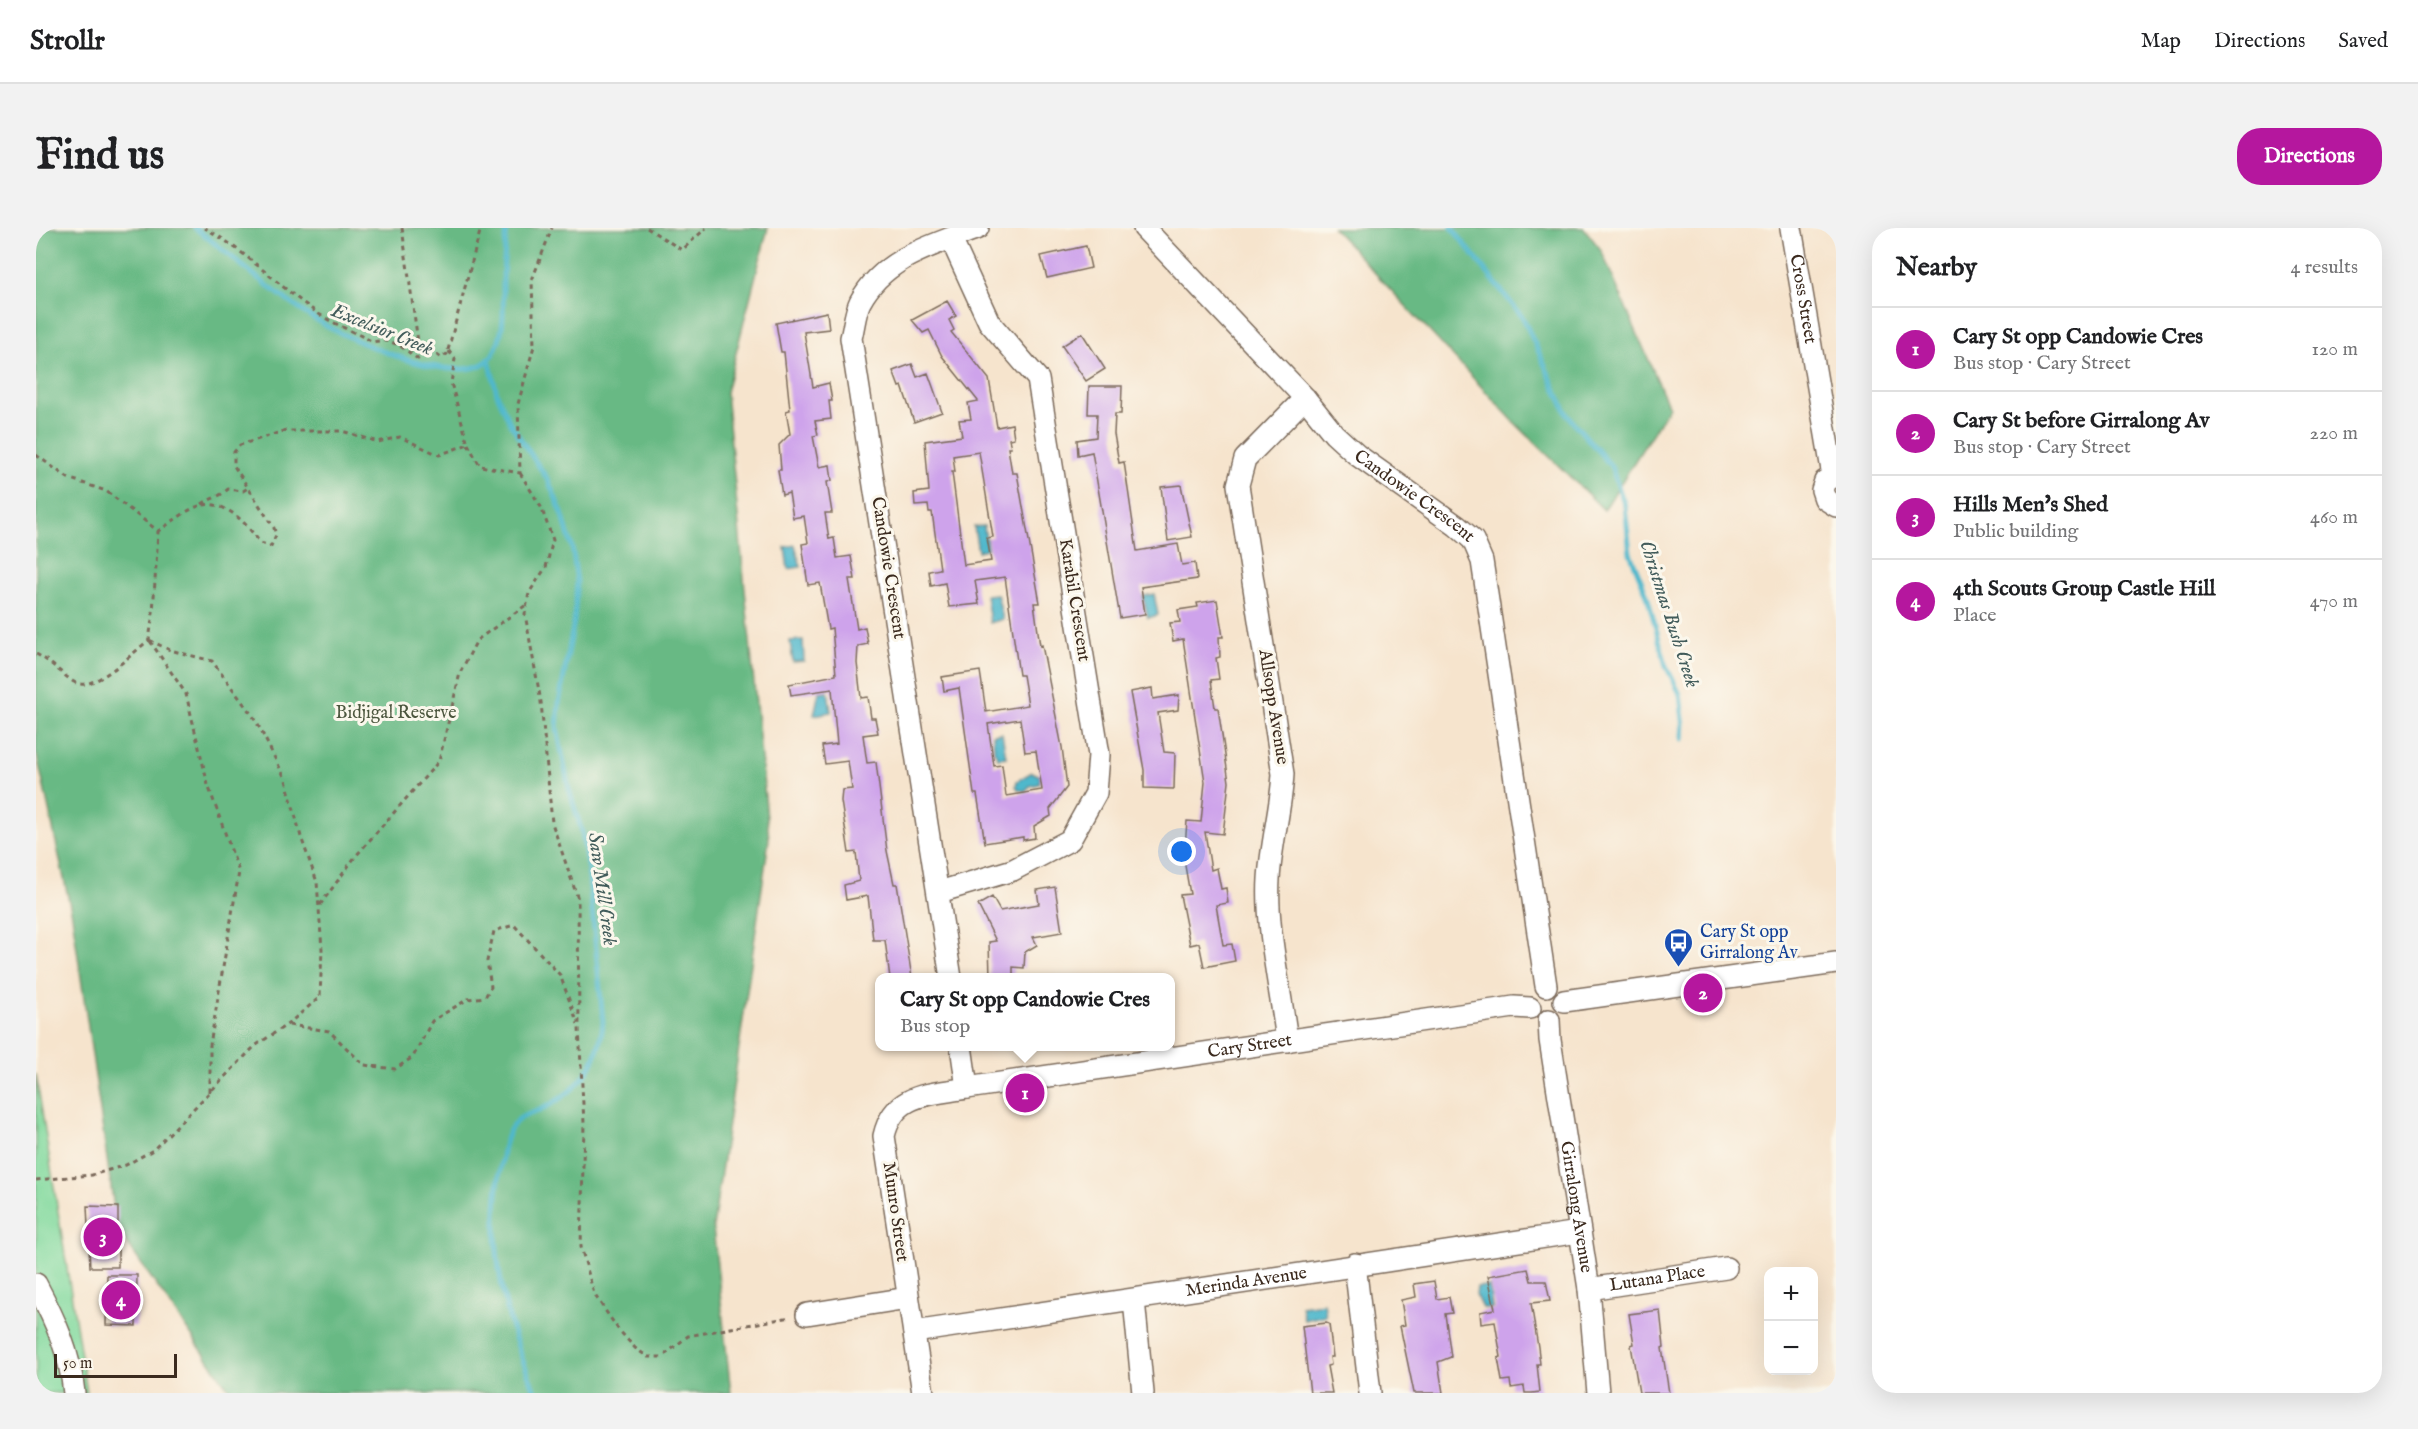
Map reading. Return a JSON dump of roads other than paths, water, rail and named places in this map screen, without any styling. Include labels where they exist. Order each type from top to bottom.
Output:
[{"type":"street","name":"Candowie Crescent","points":[[950,973],[851,338],[859,304],[872,284],[898,260],[978,228]]},
{"type":"street","name":"Candowie Crescent","points":[[1144,228],[1305,398],[1334,434],[1357,454],[1473,540],[1482,561],[1546,986]]},
{"type":"street","name":"Cross Street","points":[[1791,228],[1834,476]]},
{"type":"street","name":"Karabil Crescent","points":[[939,892],[1013,870],[1070,840],[1096,793],[1099,755],[1038,379],[989,322],[951,238]]},
{"type":"street","name":"Allsopp Avenue","points":[[1287,1041],[1269,903],[1269,878],[1282,797],[1283,774],[1238,485],[1245,459],[1305,398]]},
{"type":"street","points":[[1834,476],[1825,481],[1822,490],[1828,503],[1836,506]]},
{"type":"street","points":[[1564,1001],[1836,963]]},
{"type":"street","points":[[1546,986],[1558,989],[1564,1001],[1559,1016],[1549,1020],[1535,1015],[1530,1008],[1531,997],[1535,990],[1546,986]]},
{"type":"street","name":"Cary Street","points":[[967,1088],[1514,1007],[1530,1008]]},
{"type":"street","name":"Girralong Avenue","points":[[1549,1020],[1550,1040],[1589,1289],[1598,1393]]},
{"type":"street","points":[[962,1051],[967,1088]]},
{"type":"street","name":"Munro Street","points":[[923,1393],[884,1136],[893,1112],[909,1100],[967,1088]]},
{"type":"street","name":"Merinda Avenue","points":[[914,1332],[1579,1232]]},
{"type":"street","points":[[1355,1264],[1370,1393]]},
{"type":"street","name":"Lutana Place","points":[[1589,1289],[1726,1268]]},
{"type":"street","points":[[36,1284],[60,1330],[72,1371],[74,1393]]},
{"type":"street","points":[[807,1314],[908,1298]]},
{"type":"street","points":[[1134,1299],[1143,1393]]},
{"type":"water","points":[[984,526],[987,549],[978,551],[974,527]]},
{"type":"water","points":[[795,545],[801,567],[788,569],[785,547]]},
{"type":"water","points":[[997,594],[1003,619],[990,623],[986,595]]},
{"type":"water","points":[[1154,594],[1158,615],[1148,618],[1143,596]]},
{"type":"water","points":[[803,640],[804,661],[793,662],[790,641]]},
{"type":"water","points":[[828,691],[831,712],[814,715],[819,692]]},
{"type":"water","points":[[1002,733],[1006,757],[998,758],[994,751],[993,734]]},
{"type":"water","points":[[1032,772],[1040,776],[1039,784],[1030,786],[1025,791],[1019,790],[1016,786],[1017,781]]},
{"type":"water","points":[[1489,1286],[1492,1308],[1482,1308],[1476,1296],[1477,1287]]},
{"type":"water","points":[[1324,1303],[1326,1315],[1304,1320],[1301,1306]]},
{"type":"waterway","name":"Excelsior Creek","points":[[195,228],[281,296],[326,326],[404,359],[459,369],[480,366],[493,354],[500,337],[503,319],[503,269],[507,228]]},
{"type":"waterway","name":"Christmas Bush Creek","points":[[1452,228],[1523,318],[1568,416],[1611,466],[1625,506],[1630,553],[1647,595],[1666,666],[1680,694],[1683,720],[1682,739]]},
{"type":"waterway","name":"Saw Mill Creek","points":[[489,359],[497,394],[510,423],[548,480],[562,513],[572,547],[577,582],[574,621],[559,703],[557,728],[569,789],[582,832],[589,878],[603,1021],[598,1050],[586,1074],[555,1102],[517,1121],[508,1134],[503,1153],[497,1200],[498,1256],[515,1339],[536,1393]]},
{"type":"place","name":"Cary St opp Girralong Av","points":[[1679,968]]},
{"type":"place","name":"Cary St before Girralong Av","points":[[1703,993]]},
{"type":"place","name":"Cary St opp Candowie Cres","points":[[1025,1093]]},
{"type":"place","name":"Hills Men's Shed","points":[[103,1237]]},
{"type":"place","name":"4th Scouts Group Castle Hill","points":[[121,1300]]},
{"type":"park label","name":"Bidjigal Reserve","points":[[396,713]]}]
